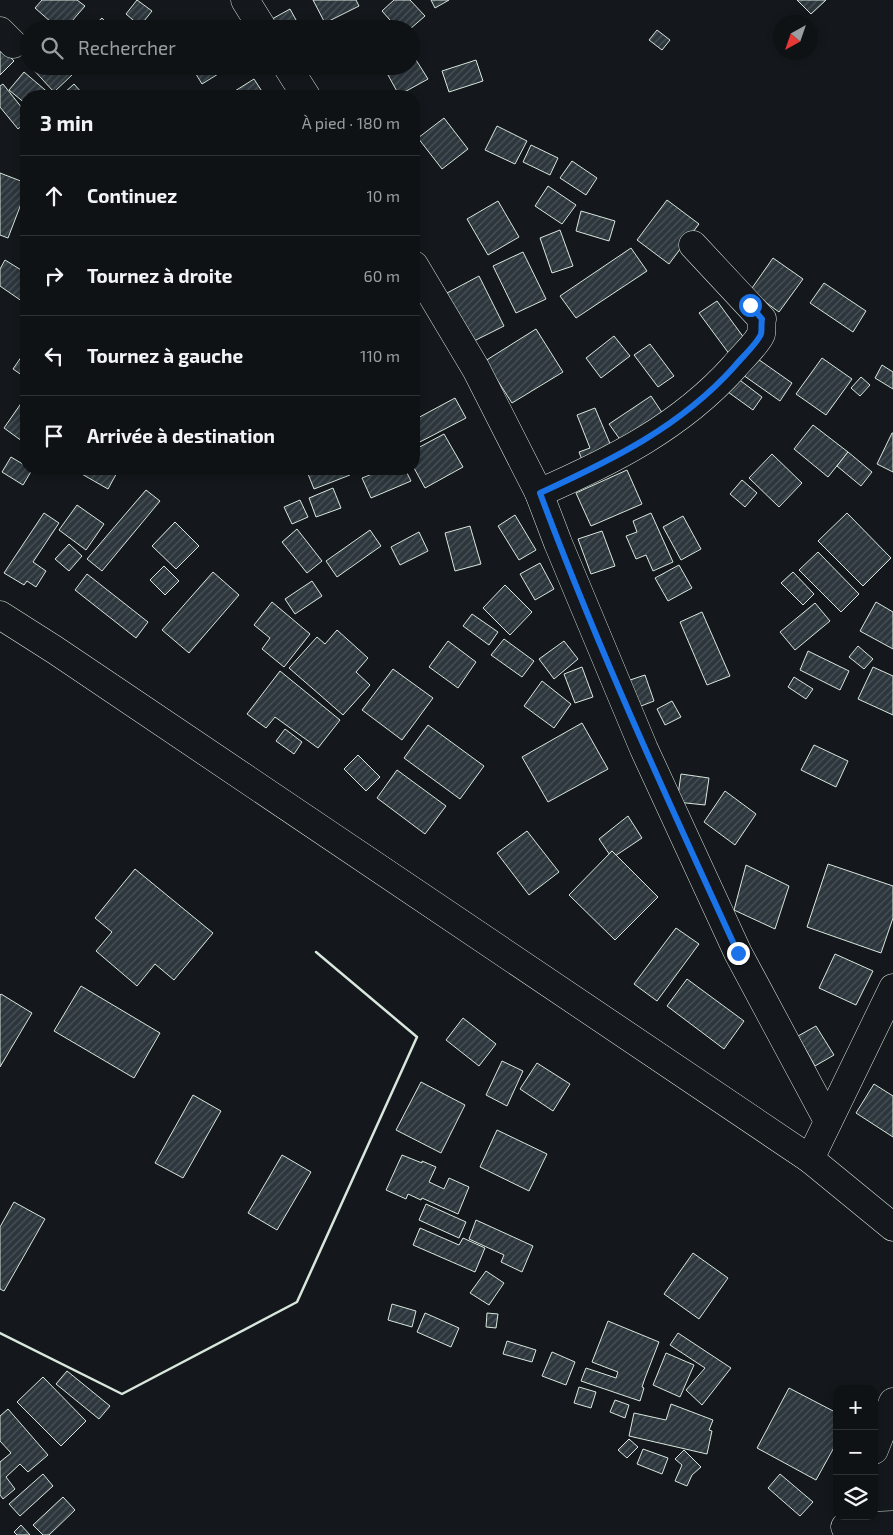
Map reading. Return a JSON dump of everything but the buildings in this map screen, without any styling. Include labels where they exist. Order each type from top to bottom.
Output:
[{"type":"street","points":[[245,0],[258,20]]},
{"type":"street","points":[[293,75],[302,90]]},
{"type":"street","points":[[540,493],[627,451],[667,426],[728,373],[760,335],[762,319],[693,244]]},
{"type":"street","points":[[420,275],[476,369],[540,493],[558,543],[644,749],[734,944],[828,1121]]},
{"type":"street","points":[[0,615],[810,1159],[893,1228]]},
{"type":"street","points":[[810,1159],[893,988]]},
{"type":"street","points":[[878,1440],[893,1402]]},
{"type":"street","points":[[845,1526],[893,1525]]},
{"type":"wall","points":[[0,1333],[122,1394],[297,1302],[417,1037],[316,952]]},
{"type":"route","points":[[738,953],[644,749],[558,543],[540,493],[627,451],[667,426],[700,399],[728,373],[760,335],[762,319],[750,305]]}]
